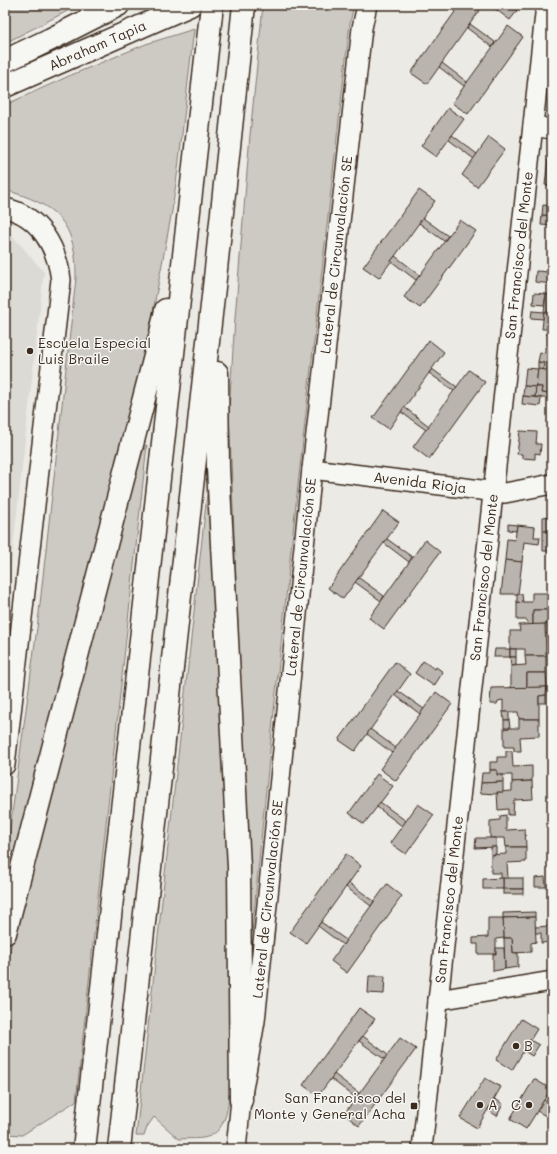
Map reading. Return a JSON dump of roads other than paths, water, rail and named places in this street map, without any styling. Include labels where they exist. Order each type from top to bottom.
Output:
[{"type":"main road","name":"Abraham Tapia","points":[[5,61],[118,5]]},
{"type":"main road","name":"Abraham Tapia","points":[[5,86],[190,5]]},
{"type":"main road","points":[[84,1149],[212,5]]},
{"type":"main road","points":[[119,1149],[244,5]]},
{"type":"main road","points":[[5,933],[161,333],[177,256],[202,104]]},
{"type":"main road","points":[[216,269],[218,468],[239,867],[242,1100]]},
{"type":"street","name":"Lateral de Circunvalación SE","points":[[236,1149],[242,1100],[255,1021],[312,469],[362,28],[367,5]]},
{"type":"street","name":"San Francisco del Monte","points":[[422,1149],[546,5]]},
{"type":"street","points":[[533,126],[552,129]]},
{"type":"street","points":[[5,208],[16,211],[29,219],[46,236],[56,256],[60,267],[62,280],[5,765]]},
{"type":"street","name":"Avenida Rioja","points":[[312,469],[505,493],[552,484]]},
{"type":"street","points":[[438,1000],[552,981]]},
{"type":"place","name":"Escuela Especial Luis Braile","points":[[30,351]]},
{"type":"place","name":"B","points":[[516,1046]]},
{"type":"place","name":"A","points":[[480,1105]]},
{"type":"place","name":"C","points":[[529,1105]]},
{"type":"place","name":"San Francisco del Monte y General Acha","points":[[414,1106]]}]
